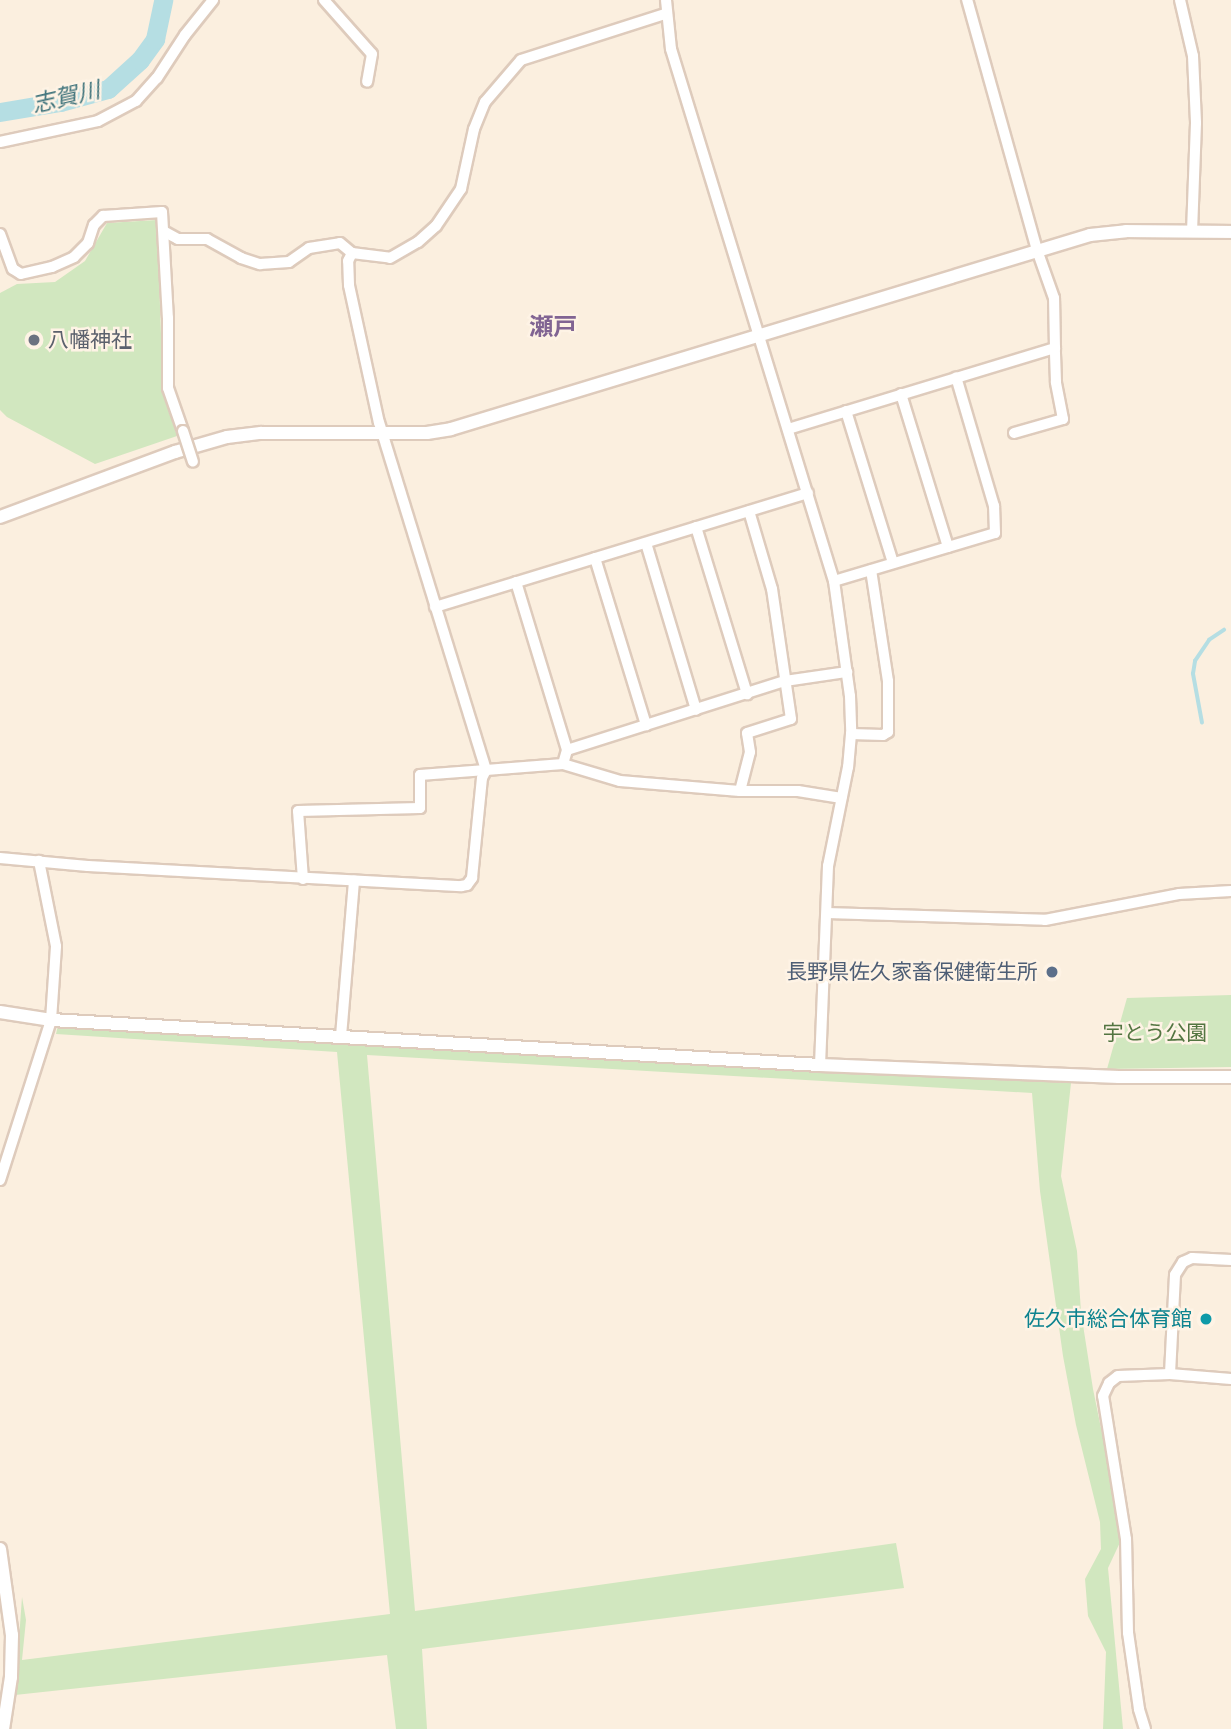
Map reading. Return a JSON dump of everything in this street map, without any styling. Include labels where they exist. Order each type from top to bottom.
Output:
[{"type":"street","points":[[0,142],[98,121],[136,101],[157,78],[201,4],[213,0]]},
{"type":"street","points":[[324,0],[372,54],[367,82]]},
{"type":"street","points":[[666,0],[665,15],[671,49],[834,581],[847,672],[851,734],[828,866],[820,1065]]},
{"type":"street","points":[[967,0],[1037,250],[1054,298],[1056,383],[1063,419],[1014,433]]},
{"type":"street","points":[[1180,0],[1193,56],[1196,123],[1192,232]]},
{"type":"street","points":[[165,232],[178,239],[207,239],[242,258],[260,264],[289,262],[309,248],[340,243],[352,253],[390,258],[418,242],[436,226],[461,189],[474,129],[485,102],[521,60],[665,15]]},
{"type":"street","points":[[0,234],[13,270],[21,274],[52,267],[74,257],[88,243],[94,225],[103,216],[162,212],[165,232],[166,372],[170,397],[193,461]]},
{"type":"street","points":[[0,517],[175,452],[227,437],[325,432],[383,434],[451,429],[1037,250],[1109,232],[1231,232]]},
{"type":"street","points":[[0,858],[303,879],[461,886],[470,882],[486,770],[383,434],[349,285],[346,265],[352,253]]},
{"type":"street","points":[[788,429],[1055,348]]},
{"type":"street","points":[[834,581],[995,533],[994,506],[956,377]]},
{"type":"street","points":[[901,394],[948,547]]},
{"type":"street","points":[[846,411],[893,564]]},
{"type":"street","points":[[435,607],[808,494]]},
{"type":"street","points":[[740,791],[750,752],[747,733],[791,719],[772,589],[749,511]]},
{"type":"street","points":[[696,527],[747,694]]},
{"type":"street","points":[[646,543],[696,710]]},
{"type":"street","points":[[595,558],[646,725]]},
{"type":"street","points":[[851,734],[883,735],[888,732],[888,681],[871,570]]},
{"type":"street","points":[[516,582],[567,750],[563,764]]},
{"type":"street","points":[[567,750],[785,681],[847,672]]},
{"type":"street","points":[[303,879],[298,811],[420,808],[420,775],[563,764],[610,780],[740,791],[798,791],[841,798]]},
{"type":"street","points":[[0,1180],[51,1020],[56,946],[39,860]]},
{"type":"street","points":[[341,1036],[354,881]]},
{"type":"street","points":[[827,913],[1045,920],[1180,894],[1231,891]]},
{"type":"street","points":[[0,1012],[51,1020],[820,1065],[1119,1077],[1231,1077]]},
{"type":"street","points":[[1170,1374],[1175,1275],[1183,1262],[1192,1258],[1231,1260]]},
{"type":"street","points":[[1145,1729],[1139,1709],[1128,1633],[1126,1539],[1103,1396],[1108,1383],[1118,1376],[1170,1374],[1231,1379]]},
{"type":"street","points":[[0,1549],[12,1635],[11,1677],[3,1729]]},
{"type":"street","points":[[1137,1729],[1139,1709]]},
{"type":"green space","points":[[157,220],[163,391],[177,436],[95,464],[7,417],[0,410],[0,293],[17,284],[55,282],[85,261],[107,223]]},
{"type":"green space","name":"宇とう公園","points":[[1231,995],[1231,1067],[1107,1069],[1127,998]]},
{"type":"green space","points":[[58,1025],[1071,1083],[1061,1176],[1077,1251],[1081,1312],[1093,1389],[1123,1536],[1108,1568],[1123,1729],[1103,1729],[1106,1652],[1088,1616],[1085,1579],[1101,1549],[1100,1522],[1076,1425],[1063,1356],[1040,1191],[1032,1093],[367,1055],[415,1611],[896,1543],[904,1588],[422,1649],[427,1729],[396,1729],[387,1655],[15,1695],[22,1597],[26,1620],[22,1660],[390,1614],[337,1052],[56,1034]]},
{"type":"waterway","name":"志賀川","points":[[0,112],[60,102],[108,89],[140,60],[155,39],[163,0]]},
{"type":"waterway","points":[[1202,723],[1193,674],[1195,661],[1209,640],[1224,630]]},
{"type":"place","name":"八幡神社","points":[[34,340]]},
{"type":"place","name":"長野県佐久家畜保健衛生所","points":[[1052,972]]},
{"type":"place","name":"佐久市総合体育館","points":[[1206,1319]]},
{"type":"district","name":"瀬戸","points":[[553,327]]}]
